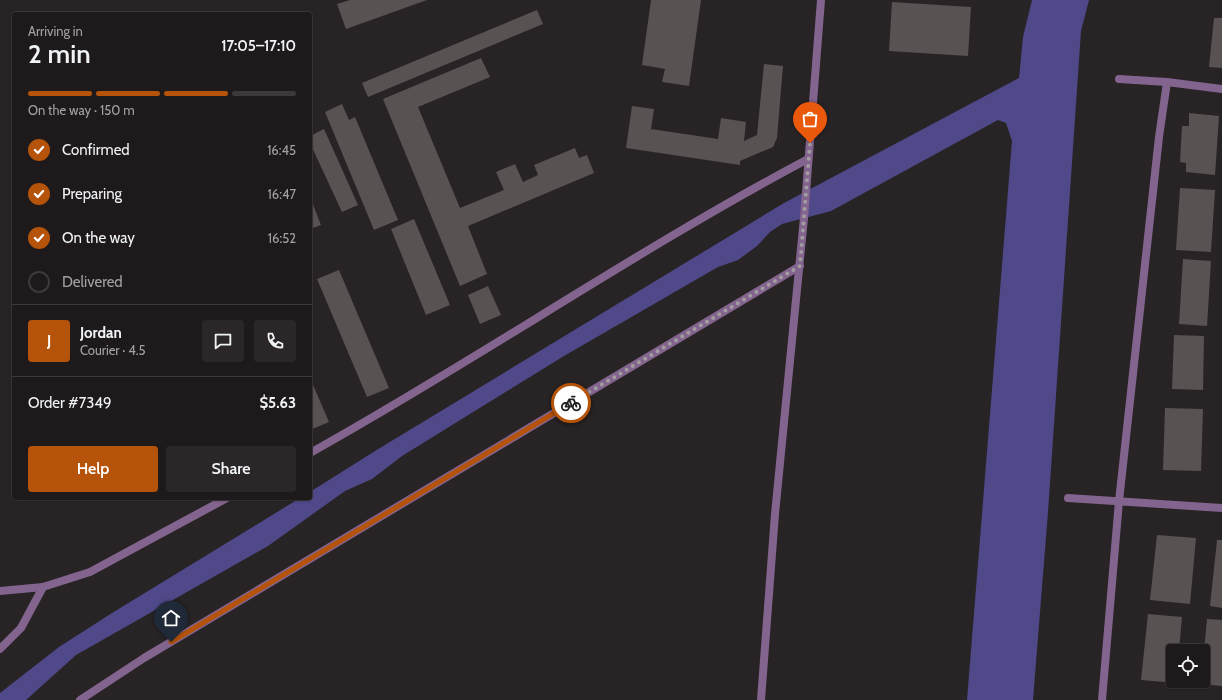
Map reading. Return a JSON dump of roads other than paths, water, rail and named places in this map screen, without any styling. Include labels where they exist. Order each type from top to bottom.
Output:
[{"type":"street","points":[[761,700],[775,514],[800,266],[821,0]]},
{"type":"street","points":[[1119,79],[1167,82],[1222,89]]},
{"type":"street","points":[[1102,700],[1119,501],[1159,137],[1167,82]]},
{"type":"street","points":[[312,452],[456,369],[743,194],[808,159]]},
{"type":"street","points":[[80,700],[144,658],[800,266]]},
{"type":"street","points":[[1068,498],[1222,508]]},
{"type":"street","points":[[0,591],[43,587],[90,572],[223,500]]},
{"type":"street","points":[[0,649],[21,628],[43,587]]}]
